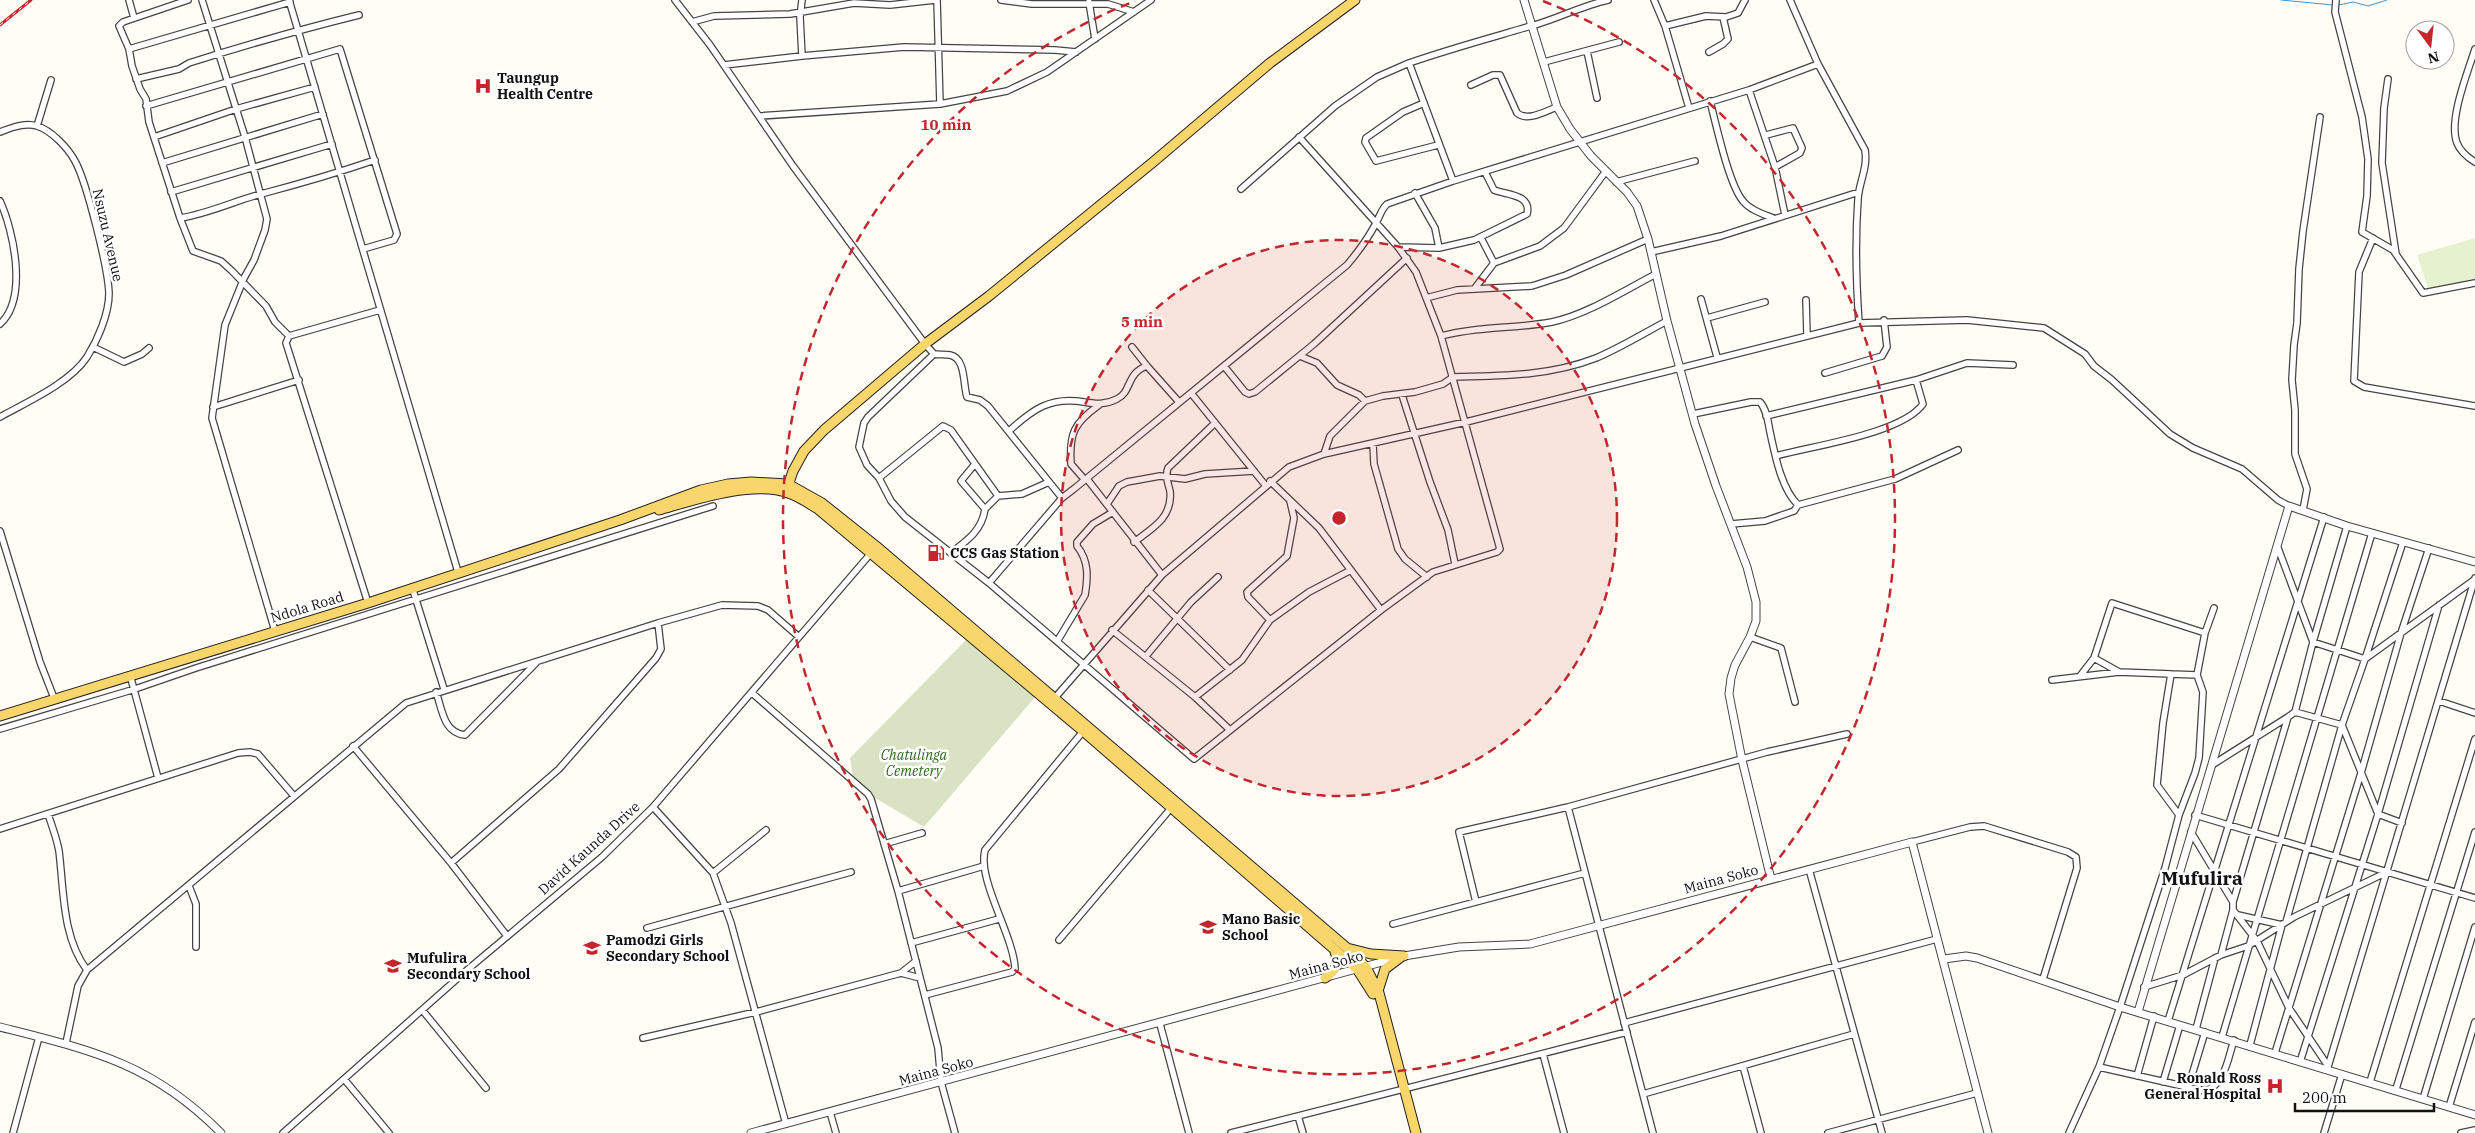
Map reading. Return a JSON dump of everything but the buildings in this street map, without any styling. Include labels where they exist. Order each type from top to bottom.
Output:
[{"type":"main road","points":[[1355,0],[1270,63],[1004,284],[925,344],[814,440],[797,462],[787,488],[874,550],[1173,804],[1347,948],[1378,991],[1416,1133]]},
{"type":"main road","name":"Ndola Road","points":[[0,716],[368,603],[412,587],[616,522],[732,492],[787,488]]},
{"type":"main road","points":[[1173,804],[1335,951],[1361,968],[1387,1021]]},
{"type":"main road","points":[[1347,948],[1371,954],[1404,956]]},
{"type":"main road","points":[[1325,978],[1334,972],[1338,964],[1335,951]]},
{"type":"main road","points":[[1378,991],[1381,976],[1385,969],[1396,959],[1404,956]]},
{"type":"street","points":[[129,0],[134,18]]},
{"type":"street","points":[[188,0],[123,22],[119,26],[130,50],[136,79],[146,99],[154,137],[171,192],[193,250],[220,261],[266,306],[275,322],[289,336]]},
{"type":"street","points":[[202,0],[245,137],[266,223],[254,260],[242,283],[224,332],[212,418],[275,630]]},
{"type":"street","points":[[675,0],[724,65],[793,166],[925,344],[934,354],[956,358],[960,363],[967,397],[980,400],[988,406],[1062,498]]},
{"type":"street","points":[[802,0],[802,56]]},
{"type":"street","points":[[692,22],[714,16],[779,15],[854,3],[890,5],[936,0],[940,104]]},
{"type":"street","points":[[1002,0],[1032,4],[1089,2],[1108,4],[1134,12]]},
{"type":"street","points":[[760,116],[940,104],[1007,91],[1025,84],[1076,52],[1151,0]]},
{"type":"street","points":[[1524,0],[1557,107],[1580,142],[1634,201],[1648,239],[1667,321],[1693,414],[1716,486],[1747,567],[1756,602],[1756,621],[1750,637],[1735,664],[1729,694],[1742,760],[1771,879]]},
{"type":"street","points":[[1241,189],[1335,106],[1377,77],[1409,63],[1452,48],[1532,26],[1586,5],[1608,0]]},
{"type":"street","points":[[1654,0],[1665,26],[1689,108]]},
{"type":"street","points":[[1665,26],[1711,15],[1723,17],[1738,13],[1745,0]]},
{"type":"street","points":[[1790,0],[1818,64],[1865,150],[1866,165],[1859,192],[1855,272],[1859,323]]},
{"type":"street","points":[[2336,0],[2336,12],[2362,117],[2368,159],[2368,196],[2362,232],[2396,254],[2422,294],[2475,283]]},
{"type":"street","points":[[130,50],[289,1],[458,572]]},
{"type":"street","points":[[1089,2],[1096,39]]},
{"type":"street","points":[[136,79],[178,69],[189,63],[298,30],[360,15]]},
{"type":"street","points":[[1709,52],[1728,39],[1723,17]]},
{"type":"street","points":[[1544,62],[1619,42]]},
{"type":"street","points":[[724,65],[876,49],[939,46],[1076,52]]},
{"type":"street","points":[[2475,48],[2456,114],[2455,127],[2457,144],[2475,162]]},
{"type":"street","points":[[146,106],[227,81],[269,71],[306,58],[338,49],[342,50],[396,237],[394,240],[363,249]]},
{"type":"street","points":[[1586,51],[1597,98]]},
{"type":"street","points":[[1409,63],[1452,181]]},
{"type":"street","points":[[989,583],[1062,498],[1348,265],[1360,251],[1377,223],[1380,213],[1387,204],[1452,181],[1750,90],[1818,64]]},
{"type":"street","points":[[1471,85],[1493,75],[1500,75],[1517,113],[1524,117],[1557,107]]},
{"type":"street","points":[[2388,79],[2383,117],[2382,163],[2396,254]]},
{"type":"street","points":[[0,132],[16,126],[37,126],[51,80]]},
{"type":"street","points":[[154,137],[236,109],[315,87]]},
{"type":"street","points":[[1750,90],[1775,167],[1785,215]]},
{"type":"street","points":[[1710,101],[1722,147],[1741,200],[1750,207],[1773,218]]},
{"type":"street","points":[[1424,103],[1403,112],[1366,138],[1365,142],[1376,161],[1438,145]]},
{"type":"street","points":[[162,163],[323,114]]},
{"type":"street","points":[[2303,510],[2306,489],[2295,454],[2294,345],[2297,324],[2300,259],[2320,117]]},
{"type":"street","name":"Nsuzu Avenue","points":[[0,417],[70,376],[85,359],[92,347],[105,317],[109,294],[104,262],[85,188],[75,162],[47,130],[37,126]]},
{"type":"street","points":[[1766,135],[1793,128],[1802,148],[1800,153],[1775,167]]},
{"type":"street","points":[[934,354],[864,423],[859,447],[867,464],[879,478],[891,501],[905,517],[952,552],[1058,640],[1194,759],[1381,610],[1433,572],[1497,552],[1500,549],[1441,336],[1416,272],[1398,247],[1299,137]]},
{"type":"street","points":[[171,192],[332,144]]},
{"type":"street","points":[[180,218],[194,216],[260,194],[340,172],[375,160]]},
{"type":"street","points":[[1616,182],[1695,161]]},
{"type":"street","points":[[1475,288],[1494,263],[1540,246],[1552,238],[1576,214],[1606,171]]},
{"type":"street","points":[[1398,247],[1439,248],[1481,238],[1503,225],[1523,218],[1528,211],[1520,197],[1494,190],[1485,172]]},
{"type":"street","points":[[1651,252],[1721,236],[1859,192]]},
{"type":"street","points":[[1415,193],[1435,228],[1439,248]]},
{"type":"street","points":[[0,201],[11,238],[16,272],[12,307],[6,319],[0,324]]},
{"type":"street","points":[[1481,238],[1494,263]]},
{"type":"street","points":[[2373,238],[2359,272],[2354,381],[2364,387],[2475,406]]},
{"type":"street","points":[[1426,298],[1457,290],[1516,288],[1552,280],[1648,239]]},
{"type":"street","points":[[1224,366],[1249,394],[1255,392],[1363,301],[1407,258]]},
{"type":"street","points":[[1441,336],[1475,328],[1553,322],[1573,315],[1656,274]]},
{"type":"street","points":[[1701,299],[1717,357]]},
{"type":"street","points":[[1806,300],[1807,335]]},
{"type":"street","points":[[1707,318],[1765,302]]},
{"type":"street","points":[[289,336],[380,310]]},
{"type":"street","points":[[1825,373],[1882,356],[1887,347],[1884,320]]},
{"type":"street","points":[[1052,701],[1162,575],[1289,467],[1324,454],[1466,422],[1807,335],[1859,323],[1884,320],[1967,320],[2038,326],[2052,331],[2085,354],[2094,366],[2112,380],[2170,434],[2194,448],[2242,469],[2278,500],[2289,506],[2347,526],[2475,562]]},
{"type":"street","points":[[1324,454],[1330,436],[1347,416],[1365,401],[1383,396],[1402,395],[1444,384],[1453,377],[1533,374],[1568,366],[1596,358],[1667,321]]},
{"type":"street","points":[[289,336],[286,343],[368,603]]},
{"type":"street","points":[[92,347],[124,362],[142,354],[149,348]]},
{"type":"street","points":[[1132,347],[1179,402]]},
{"type":"street","points":[[1300,356],[1316,364],[1337,385],[1359,395],[1365,401]]},
{"type":"street","points":[[1766,416],[1916,380],[1967,363],[2013,365]]},
{"type":"street","points":[[1147,366],[1140,369],[1130,379],[1122,396],[1099,405],[1078,424],[1071,438],[1071,464],[1107,504],[1134,542],[1162,575]]},
{"type":"street","points":[[214,407],[299,380]]},
{"type":"street","points":[[1776,456],[1877,430],[1904,419],[1922,404],[1916,380]]},
{"type":"street","points":[[1191,393],[1254,471],[1290,499],[1319,528],[1381,610]]},
{"type":"street","points":[[1402,395],[1448,530],[1455,564]]},
{"type":"street","points":[[1009,431],[1036,407],[1044,404],[1075,401],[1099,405]]},
{"type":"street","points":[[1693,414],[1757,402],[1763,406],[1776,456],[1790,496],[1798,505]]},
{"type":"street","points":[[1134,542],[1167,514],[1170,500],[1167,477],[1168,468],[1215,423]]},
{"type":"street","points":[[879,478],[943,426],[951,430],[998,496]]},
{"type":"street","points":[[1373,444],[1374,464],[1398,549],[1405,558],[1427,577]]},
{"type":"street","points":[[1731,524],[1765,521],[1794,512],[1798,505],[1895,479],[1958,450]]},
{"type":"street","points":[[975,464],[960,481],[985,509]]},
{"type":"street","points":[[1107,504],[1122,483],[1167,477],[1185,479],[1205,474],[1254,471]]},
{"type":"street","points":[[952,552],[974,534],[983,520],[985,509],[998,496],[1022,494],[1049,482]]},
{"type":"street","points":[[1270,620],[1248,597],[1247,592],[1287,556],[1294,518],[1290,499]]},
{"type":"street","points":[[0,730],[713,506]]},
{"type":"street","points":[[2138,1012],[2195,815],[2212,765],[2289,506]]},
{"type":"street","points":[[1058,640],[1084,595],[1086,588],[1087,565],[1084,556],[1077,546],[1077,542],[1093,524],[1113,512]]},
{"type":"street","points":[[2168,1020],[2324,517]]},
{"type":"street","points":[[616,522],[617,536]]},
{"type":"street","points":[[2295,712],[2313,642],[2347,526]]},
{"type":"street","points":[[0,531],[40,662],[54,698]]},
{"type":"street","points":[[2222,1037],[2251,932],[2318,717],[2336,650],[2356,594],[2372,533]]},
{"type":"street","points":[[2250,1045],[2270,969],[2308,848],[2342,725],[2403,542]]},
{"type":"street","points":[[2278,548],[2313,642]]},
{"type":"street","points":[[2275,1053],[2429,548]]},
{"type":"street","name":"David Kaunda Drive","points":[[283,1133],[507,936],[602,857],[653,807],[874,550]]},
{"type":"street","points":[[1194,697],[1230,670],[1248,652],[1270,620],[1309,592],[1351,570]]},
{"type":"street","points":[[1146,656],[1191,602],[1218,578]]},
{"type":"street","points":[[2313,642],[2365,658],[2474,579]]},
{"type":"street","points":[[2327,1068],[2439,701],[2474,579]]},
{"type":"street","points":[[412,587],[444,689]]},
{"type":"street","points":[[1148,590],[1230,670]]},
{"type":"street","points":[[2080,676],[2094,658],[2112,603],[2205,633]]},
{"type":"street","points":[[66,1043],[78,986],[87,970],[189,886],[397,708],[444,689],[722,605],[758,606],[775,616],[799,637]]},
{"type":"street","points":[[2300,1062],[2378,814],[2439,605]]},
{"type":"street","points":[[2069,1133],[2099,1067],[2120,1007],[2165,868],[2179,815],[2195,773],[2199,758],[2203,692],[2196,674],[2205,633],[2214,608]]},
{"type":"street","points":[[451,863],[559,769],[656,658],[661,649],[658,623]]},
{"type":"street","points":[[1112,630],[1146,656],[1230,730]]},
{"type":"street","points":[[1750,637],[1781,648],[1795,702]]},
{"type":"street","points":[[2094,658],[2120,672]]},
{"type":"street","points":[[436,692],[446,724],[458,734],[465,735],[538,661]]},
{"type":"street","points":[[2052,680],[2120,672],[2196,674]]},
{"type":"street","points":[[2171,674],[2157,779],[2161,792],[2179,815]]},
{"type":"street","points":[[130,675],[158,778]]},
{"type":"street","points":[[752,693],[868,794],[898,891],[925,995],[938,1048],[941,1082],[955,1133]]},
{"type":"street","points":[[2439,701],[2475,713]]},
{"type":"street","points":[[2212,765],[2295,712],[2318,717],[2342,725],[2378,814],[2402,823]]},
{"type":"street","points":[[2233,902],[2255,833],[2288,716]]},
{"type":"street","points":[[925,995],[1012,972],[1014,965],[984,866],[985,850],[992,838],[1085,728]]},
{"type":"street","points":[[1476,902],[1459,832],[1568,807],[1767,752],[1847,734]]},
{"type":"street","points":[[2370,1082],[2475,739]]},
{"type":"street","points":[[353,746],[451,863],[507,936]]},
{"type":"street","points":[[0,829],[238,753],[250,752],[258,754],[294,796]]},
{"type":"street","points":[[1059,940],[1173,804]]},
{"type":"street","points":[[653,807],[713,873],[727,908],[786,1124]]},
{"type":"street","points":[[1568,807],[1653,1133]]},
{"type":"street","points":[[48,814],[58,848],[64,902],[72,943],[75,953],[87,970]]},
{"type":"street","points":[[2195,815],[2475,898]]},
{"type":"street","points":[[1988,1133],[1912,842],[1965,828],[1984,826],[2068,852],[2076,857],[2077,868],[2043,979]]},
{"type":"street","points":[[713,873],[766,830]]},
{"type":"street","points":[[2191,832],[2233,902],[2236,913],[2257,941],[2289,1008],[2327,1068]]},
{"type":"street","points":[[2396,1090],[2475,832]]},
{"type":"street","points":[[884,844],[922,833]]},
{"type":"street","name":"Maina Soko","points":[[751,1133],[1160,1024],[1404,956],[1459,947],[1530,944],[1912,842]]},
{"type":"street","points":[[898,891],[984,866]]},
{"type":"street","points":[[1809,869],[1882,1133]]},
{"type":"street","points":[[647,928],[727,908],[852,872]]},
{"type":"street","points":[[2144,987],[2183,975],[2221,955],[2248,946],[2284,923],[2387,872]]},
{"type":"street","points":[[1393,924],[1585,873]]},
{"type":"street","points":[[189,886],[196,904],[196,948]]},
{"type":"street","points":[[2236,913],[2284,923]]},
{"type":"street","points":[[2221,955],[2236,913]]},
{"type":"street","points":[[911,943],[1000,919]]},
{"type":"street","points":[[2423,1099],[2475,927]]},
{"type":"street","points":[[1624,1023],[1937,939]]},
{"type":"street","points":[[1944,959],[1966,956],[1977,958],[2043,979],[2120,1007],[2234,1040],[2300,1062],[2327,1068],[2475,1115]]},
{"type":"street","points":[[2196,1029],[2215,958]]},
{"type":"street","points":[[643,1038],[756,1012],[901,973],[916,961]]},
{"type":"street","points":[[901,973],[920,978]]},
{"type":"street","points":[[423,1011],[486,1088]]},
{"type":"street","points":[[2137,1076],[2154,1016]]},
{"type":"street","points":[[2449,1107],[2475,1022]]},
{"type":"street","points":[[1160,1024],[1189,1133]]},
{"type":"street","points":[[2163,1082],[2180,1025]]},
{"type":"street","points":[[0,1027],[66,1043],[104,1055],[160,1082],[202,1113],[221,1133]]},
{"type":"street","points":[[1231,1133],[1627,1032]]},
{"type":"street","points":[[2188,1088],[2204,1032]]},
{"type":"street","points":[[1643,1094],[1854,1034]]},
{"type":"street","points":[[13,1133],[38,1037]]},
{"type":"street","points":[[2099,1067],[2205,1092],[2218,1082],[2234,1040]]},
{"type":"street","points":[[1542,1054],[1564,1133]]},
{"type":"street","points":[[1743,1066],[1760,1133]]},
{"type":"street","points":[[2324,1133],[2342,1074]]},
{"type":"street","points":[[344,1079],[389,1133]]},
{"type":"street","points":[[1828,1133],[1977,1094]]},
{"type":"street","points":[[830,1112],[836,1133]]},
{"type":"street","points":[[1298,1116],[1303,1133]]},
{"type":"street","points":[[2461,1133],[2475,1130]]},
{"type":"green space","points":[[2475,238],[2475,279],[2429,291],[2417,255]]},
{"type":"green space","name":"Chatulinga Cemetery","points":[[968,638],[1036,696],[924,827],[872,796],[853,777],[850,758]]},
{"type":"waterway","points":[[2281,0],[2333,5]]},
{"type":"waterway","points":[[2339,5],[2353,2],[2368,6],[2387,0]]},
{"type":"railway","points":[[0,25],[31,0]]},
{"type":"place","name":"Taungup Health Centre","points":[[483,86]]},
{"type":"place","name":"CCS Gas Station","points":[[936,553]]},
{"type":"place","name":"Mano Basic School","points":[[1208,927]]},
{"type":"place","name":"Pamodzi Girls Secondary School","points":[[592,948]]},
{"type":"place","name":"Mufulira Secondary School","points":[[393,966]]},
{"type":"place","name":"Ronald Ross General Hospital","points":[[2275,1086]]},
{"type":"district","name":"Mufulira","points":[[2202,878]]}]
